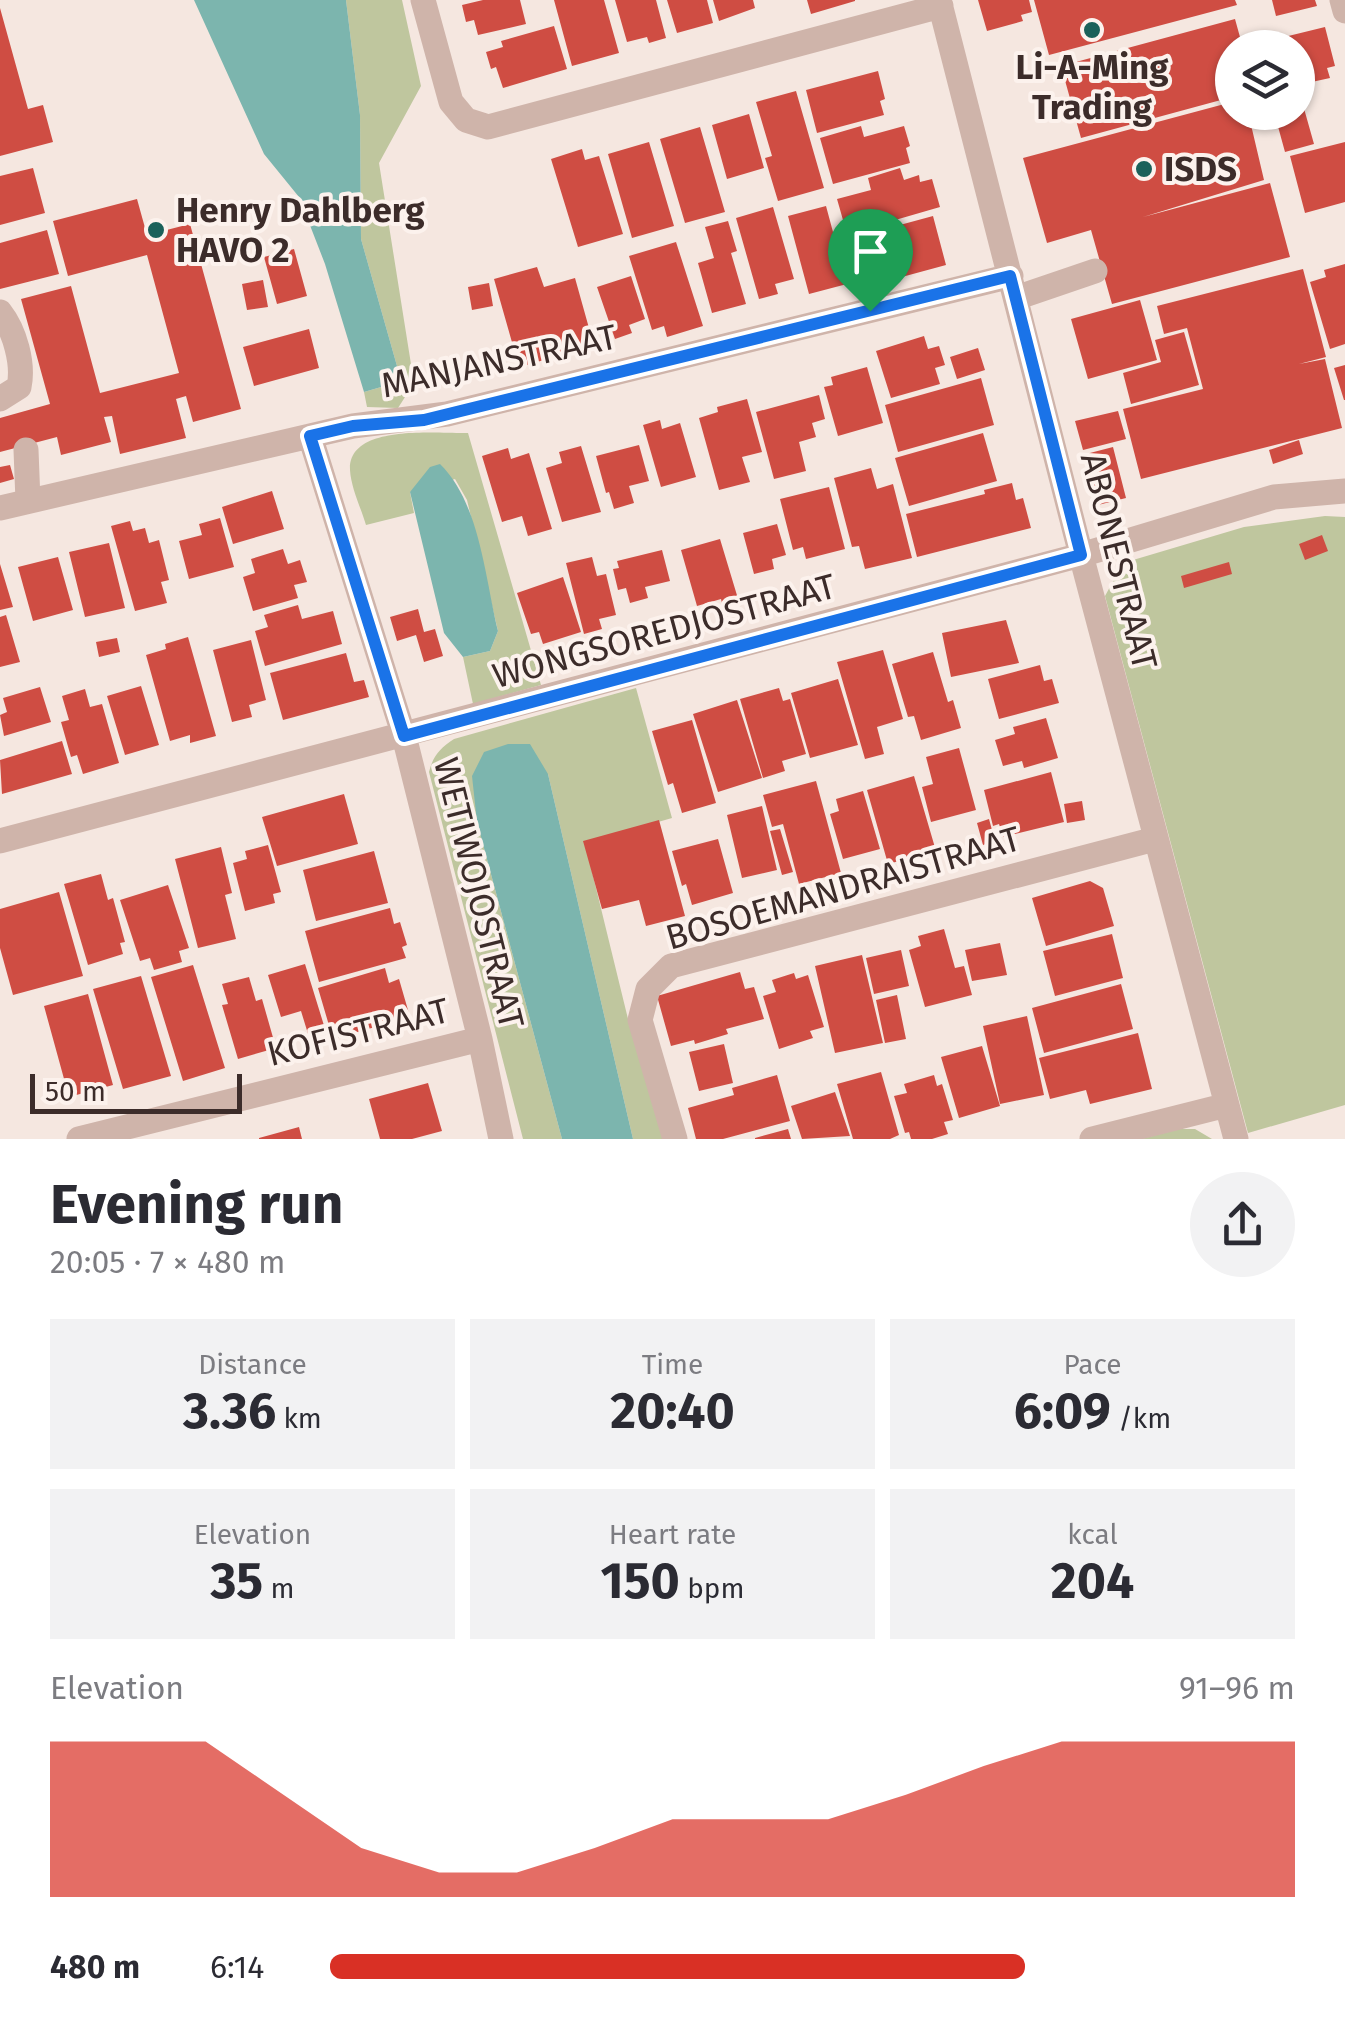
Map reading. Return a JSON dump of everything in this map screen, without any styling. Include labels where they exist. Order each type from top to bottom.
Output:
[{"type":"street","points":[[424,0],[451,102],[466,120],[488,127],[940,3]]},
{"type":"street","points":[[1342,0],[1345,11]]},
{"type":"street","name":"ABONESTRAAT","points":[[940,3],[1236,1139]]},
{"type":"street","name":"MANJANSTRAAT","points":[[0,508],[353,426],[424,420],[1094,271]]},
{"type":"street","points":[[0,312],[15,341],[22,377],[20,387],[0,399]]},
{"type":"street","name":"WETIWOJOSTRAAT","points":[[310,436],[404,736],[480,1038],[501,1139]]},
{"type":"street","points":[[26,450],[28,502]]},
{"type":"street","name":"WONGSOREDJOSTRAAT","points":[[0,841],[1081,555],[1274,497],[1345,490]]},
{"type":"street","name":"BOSOEMANDRAISTRAAT","points":[[675,1139],[640,1020],[648,989],[671,966],[1155,839]]},
{"type":"street","name":"KOFISTRAAT","points":[[79,1139],[480,1038]]},
{"type":"street","points":[[1092,1139],[1228,1105]]},
{"type":"green space","points":[[346,0],[402,0],[421,86],[379,163],[414,383],[398,408],[367,407],[364,392],[388,385],[397,366],[361,239],[360,115]]},
{"type":"green space","points":[[468,433],[541,685],[473,704],[463,657],[490,651],[498,631],[467,500],[455,479],[410,492],[414,513],[366,525],[350,470],[353,455],[379,438]]},
{"type":"green space","points":[[1345,517],[1345,1105],[1248,1133],[1105,596],[1123,563],[1244,527]]},
{"type":"green space","points":[[636,688],[672,818],[585,843],[629,1023],[665,1139],[633,1139],[548,774],[477,822],[562,1139],[523,1139],[429,772],[438,753],[454,739]]},
{"type":"green space","points":[[1195,1129],[1212,1139],[1141,1139]]},
{"type":"water","points":[[194,0],[346,0],[360,115],[361,239],[397,366],[388,385],[364,392],[325,264],[299,197],[264,154]]},
{"type":"water","points":[[440,464],[453,480],[473,520],[498,631],[490,651],[463,657],[444,633],[410,492],[430,467]]},
{"type":"water","points":[[508,744],[530,744],[548,774],[633,1139],[562,1139],[477,822],[472,776],[484,752]]},
{"type":"building","points":[[483,0],[520,0],[526,24],[478,35],[474,20],[466,22],[462,5]]},
{"type":"building","points":[[554,0],[604,0],[619,53],[572,66]]},
{"type":"building","points":[[615,0],[656,0],[666,38],[649,43],[647,37],[627,42]]},
{"type":"building","points":[[667,0],[707,0],[713,23],[677,33]]},
{"type":"building","points":[[713,0],[753,0],[755,8],[719,21]]},
{"type":"building","points":[[807,0],[855,0],[855,1],[811,14]]},
{"type":"building","points":[[978,0],[1029,0],[1032,12],[1021,15],[1023,21],[987,31]]},
{"type":"building","name":"Li-A-Ming Trading","points":[[1034,0],[1235,0],[1237,5],[1049,55]]},
{"type":"building","points":[[1272,0],[1315,0],[1317,6],[1276,16]]},
{"type":"building","points":[[0,8],[28,109],[43,105],[53,142],[0,156]]},
{"type":"building","points":[[1235,19],[1238,30],[1215,30],[1215,102],[1081,138],[1061,66]]},
{"type":"building","points":[[554,26],[567,69],[503,88],[486,52],[503,47],[501,41]]},
{"type":"building","points":[[1325,27],[1335,66],[1327,68],[1330,78],[1315,81],[1315,30]]},
{"type":"building","points":[[878,71],[885,99],[880,101],[884,115],[817,133],[806,90]]},
{"type":"building","points":[[796,91],[824,188],[778,201],[765,158],[772,156],[756,102]]},
{"type":"building","points":[[1215,107],[1215,130],[1252,130],[1264,180],[1143,217],[1270,183],[1290,257],[1112,304],[1091,230],[1047,243],[1023,158]]},
{"type":"building","points":[[749,114],[764,168],[727,179],[712,125]]},
{"type":"building","points":[[861,126],[864,137],[904,126],[910,163],[833,184],[820,138]]},
{"type":"building","points":[[700,127],[725,212],[685,223],[660,139]]},
{"type":"building","points":[[1279,130],[1310,130],[1314,144],[1285,152]]},
{"type":"building","points":[[649,142],[674,226],[632,238],[608,154]]},
{"type":"building","points":[[1345,142],[1345,202],[1305,213],[1290,156]]},
{"type":"building","points":[[582,149],[585,160],[599,156],[623,234],[578,247],[551,159]]},
{"type":"building","points":[[33,168],[45,213],[0,225],[0,176]]},
{"type":"building","points":[[900,168],[904,180],[919,175],[920,182],[932,179],[940,207],[847,234],[837,199],[871,190],[868,178]]},
{"type":"building","points":[[137,199],[147,235],[190,224],[241,409],[193,422],[186,396],[176,399],[186,438],[120,454],[112,416],[104,417],[111,442],[61,455],[57,437],[0,452],[0,418],[50,404],[21,299],[71,286],[100,393],[179,373],[147,255],[68,276],[53,221]]},
{"type":"building","points":[[826,206],[847,284],[809,294],[788,216]]},
{"type":"building","points":[[773,207],[794,279],[775,284],[778,294],[759,299],[736,218]]},
{"type":"building","points":[[933,216],[946,265],[865,287],[852,238]]},
{"type":"building","points":[[728,221],[737,251],[731,253],[746,304],[712,313],[698,263],[714,258],[705,227]]},
{"type":"building","points":[[47,230],[59,274],[0,289],[0,243]]},
{"type":"building","points":[[676,242],[703,326],[667,337],[664,326],[652,330],[629,256]]},
{"type":"building","points":[[294,249],[307,296],[277,304],[264,257]]},
{"type":"building","points":[[1345,264],[1345,344],[1330,349],[1310,282],[1326,277],[1324,270]]},
{"type":"building","points":[[537,267],[544,287],[575,278],[594,346],[519,367],[494,279]]},
{"type":"building","points":[[1303,269],[1326,357],[1299,364],[1325,359],[1342,428],[1141,479],[1123,409],[1203,389],[1187,328],[1164,334],[1157,306]]},
{"type":"building","points":[[631,276],[645,319],[629,325],[632,333],[615,339],[597,287]]},
{"type":"building","points":[[263,280],[268,307],[247,310],[242,284]]},
{"type":"building","points":[[489,283],[493,306],[472,310],[468,287]]},
{"type":"building","points":[[1140,300],[1157,360],[1088,379],[1071,319]]},
{"type":"building","points":[[309,329],[319,368],[254,386],[243,347]]},
{"type":"building","points":[[1184,332],[1199,385],[1131,404],[1123,373],[1161,362],[1155,340]]},
{"type":"building","points":[[924,336],[928,349],[939,346],[945,365],[935,368],[940,384],[891,398],[876,351]]},
{"type":"building","points":[[978,348],[985,370],[957,379],[950,357]]},
{"type":"building","points":[[1345,365],[1345,400],[1344,400],[1334,368]]},
{"type":"building","points":[[867,367],[883,423],[838,436],[824,387],[833,385],[831,377]]},
{"type":"building","points":[[981,378],[994,425],[898,452],[885,405]]},
{"type":"building","points":[[819,395],[825,419],[812,423],[816,437],[799,442],[806,471],[774,479],[756,412]]},
{"type":"building","points":[[747,399],[762,452],[742,457],[750,482],[719,490],[699,418],[718,412],[717,407]]},
{"type":"building","points":[[1118,411],[1126,439],[1083,450],[1075,421]]},
{"type":"building","points":[[660,420],[662,429],[680,423],[696,477],[661,487],[643,425]]},
{"type":"building","points":[[983,433],[997,481],[909,506],[895,458]]},
{"type":"building","points":[[1299,440],[1303,454],[1273,464],[1269,450]]},
{"type":"building","points":[[639,445],[649,481],[629,486],[634,503],[614,509],[596,456]]},
{"type":"building","points":[[581,446],[601,512],[562,522],[546,468],[562,463],[559,452]]},
{"type":"building","points":[[1113,447],[1126,498],[1098,505],[1086,454]]},
{"type":"building","points":[[508,448],[511,459],[529,453],[552,529],[528,536],[522,516],[502,522],[482,456]]},
{"type":"building","points":[[10,465],[14,479],[0,483],[0,467]]},
{"type":"building","points":[[871,468],[877,489],[893,484],[912,558],[865,569],[859,546],[852,547],[834,478]]},
{"type":"building","points":[[1012,483],[1016,500],[1023,498],[1031,528],[917,557],[906,514]]},
{"type":"building","points":[[829,487],[845,549],[806,559],[803,547],[793,550],[780,499]]},
{"type":"building","points":[[272,491],[284,529],[233,544],[222,507]]},
{"type":"building","points":[[220,518],[234,567],[189,579],[179,541],[202,535],[199,524]]},
{"type":"building","points":[[130,521],[133,531],[145,528],[149,543],[159,540],[169,580],[161,582],[167,603],[135,611],[111,526]]},
{"type":"building","points":[[777,524],[786,555],[772,559],[774,569],[754,574],[743,533]]},
{"type":"building","points":[[1322,535],[1328,551],[1305,560],[1299,544]]},
{"type":"building","points":[[720,539],[739,602],[723,607],[721,599],[697,606],[681,550]]},
{"type":"building","points":[[109,543],[125,608],[85,617],[69,552]]},
{"type":"building","points":[[283,549],[288,564],[300,560],[307,582],[294,585],[298,598],[253,611],[243,577],[255,573],[251,559]]},
{"type":"building","points":[[662,550],[670,581],[645,587],[648,598],[630,603],[626,588],[618,590],[613,569],[619,568],[617,561]]},
{"type":"building","points":[[58,557],[73,610],[33,621],[18,567]]},
{"type":"building","points":[[592,557],[597,576],[606,574],[616,615],[599,619],[602,629],[584,634],[566,563]]},
{"type":"building","points":[[1229,562],[1232,574],[1184,588],[1181,576]]},
{"type":"building","points":[[0,564],[13,607],[0,610]]},
{"type":"building","points":[[563,577],[581,632],[543,644],[539,632],[531,634],[517,593]]},
{"type":"building","points":[[298,605],[302,619],[333,611],[342,644],[265,666],[255,631],[268,627],[264,615]]},
{"type":"building","points":[[418,609],[424,632],[435,629],[443,656],[424,662],[416,635],[397,641],[390,617]]},
{"type":"building","points":[[6,615],[20,662],[0,667],[0,617]]},
{"type":"building","points":[[1006,620],[1019,663],[951,677],[942,633]]},
{"type":"building","points":[[188,637],[216,736],[190,743],[190,735],[170,741],[146,655]]},
{"type":"building","points":[[117,638],[120,652],[99,657],[96,642]]},
{"type":"building","points":[[251,640],[266,700],[249,705],[252,717],[232,722],[213,650]]},
{"type":"building","points":[[883,650],[903,719],[877,727],[884,754],[865,759],[837,662]]},
{"type":"building","points":[[933,652],[948,702],[953,700],[961,728],[921,740],[914,716],[908,717],[892,664]]},
{"type":"building","points":[[346,653],[354,682],[364,680],[369,697],[283,720],[270,673]]},
{"type":"building","points":[[1040,665],[1044,681],[1052,679],[1059,703],[999,719],[988,679]]},
{"type":"building","points":[[838,679],[858,745],[810,758],[791,693]]},
{"type":"building","points":[[141,686],[159,745],[125,755],[107,696]]},
{"type":"building","points":[[40,687],[51,722],[4,736],[0,715],[7,712],[3,698]]},
{"type":"building","points":[[779,688],[783,701],[790,699],[806,754],[782,761],[785,771],[763,778],[740,699]]},
{"type":"building","points":[[85,689],[90,707],[102,704],[119,763],[83,774],[77,755],[71,757],[61,722],[69,720],[62,696]]},
{"type":"building","points":[[737,700],[762,778],[718,792],[693,714]]},
{"type":"building","points":[[1046,718],[1058,758],[1024,768],[1022,761],[1003,766],[995,740],[1015,734],[1013,727]]},
{"type":"building","points":[[692,720],[716,803],[682,813],[673,783],[668,785],[652,731]]},
{"type":"building","points":[[62,741],[72,774],[2,794],[0,760]]},
{"type":"building","points":[[959,748],[976,810],[931,822],[922,787],[933,784],[926,757]]},
{"type":"building","points":[[1051,772],[1064,822],[1003,837],[999,824],[993,826],[984,790]]},
{"type":"building","points":[[914,776],[936,851],[888,864],[867,790]]},
{"type":"building","points":[[816,781],[841,873],[799,884],[783,824],[772,827],[763,795]]},
{"type":"building","points":[[863,791],[880,849],[843,859],[830,814],[839,811],[836,799]]},
{"type":"building","points":[[344,794],[358,844],[277,866],[262,817]]},
{"type":"building","points":[[1082,801],[1085,820],[1067,823],[1064,804]]},
{"type":"building","points":[[762,806],[777,870],[742,878],[727,815]]},
{"type":"building","points":[[989,819],[995,841],[983,845],[977,823]]},
{"type":"building","points":[[659,820],[685,916],[646,926],[639,900],[602,909],[583,841]]},
{"type":"building","points":[[780,829],[793,872],[782,875],[770,831]]},
{"type":"building","points":[[718,839],[733,893],[692,905],[672,851]]},
{"type":"building","points":[[268,845],[281,892],[273,894],[275,903],[245,911],[233,863],[247,859],[245,851]]},
{"type":"building","points":[[221,847],[232,893],[225,895],[236,939],[198,948],[175,859]]},
{"type":"building","points":[[374,851],[388,903],[316,921],[303,870]]},
{"type":"building","points":[[101,874],[108,900],[113,898],[125,942],[120,943],[123,954],[88,965],[64,884]]},
{"type":"building","points":[[1090,881],[1103,888],[1114,926],[1046,946],[1032,898]]},
{"type":"building","points":[[168,885],[189,948],[179,951],[182,962],[154,970],[150,958],[140,961],[120,900]]},
{"type":"building","points":[[59,892],[83,976],[13,995],[0,948],[0,909]]},
{"type":"building","points":[[390,908],[394,924],[400,922],[407,945],[402,947],[406,958],[319,982],[305,931]]},
{"type":"building","points":[[944,929],[955,968],[964,966],[972,995],[925,1007],[909,950],[921,946],[918,936]]},
{"type":"building","points":[[1112,934],[1123,978],[1055,996],[1043,951]]},
{"type":"building","points":[[1000,943],[1007,975],[972,981],[965,950]]},
{"type":"building","points":[[901,950],[909,986],[874,994],[866,958]]},
{"type":"building","points":[[862,955],[883,1043],[835,1053],[815,966]]},
{"type":"building","points":[[305,964],[326,1032],[309,1037],[301,1011],[281,1017],[268,975]]},
{"type":"building","points":[[193,965],[225,1068],[183,1081],[151,977]]},
{"type":"building","points":[[385,968],[389,983],[399,979],[410,1017],[333,1039],[318,988]]},
{"type":"building","points":[[740,972],[745,989],[754,987],[764,1019],[726,1029],[728,1034],[695,1044],[694,1040],[671,1046],[657,996]]},
{"type":"building","points":[[794,973],[796,979],[808,975],[824,1027],[810,1031],[813,1038],[779,1049],[763,996],[776,992],[772,980]]},
{"type":"building","points":[[141,976],[171,1076],[123,1089],[93,989]]},
{"type":"building","points":[[249,977],[256,1001],[262,999],[276,1048],[238,1059],[222,1005],[228,1004],[222,984]]},
{"type":"building","points":[[1121,984],[1133,1029],[1044,1053],[1032,1008]]},
{"type":"building","points":[[88,994],[113,1085],[69,1097],[44,1006]]},
{"type":"building","points":[[897,995],[906,1039],[885,1043],[876,1000]]},
{"type":"building","points":[[1027,1016],[1044,1095],[1000,1104],[983,1026]]},
{"type":"building","points":[[1138,1033],[1152,1089],[1090,1104],[1086,1090],[1050,1099],[1039,1058]]},
{"type":"building","points":[[724,1044],[733,1083],[699,1091],[689,1052]]},
{"type":"building","points":[[982,1046],[1000,1106],[959,1118],[941,1057]]},
{"type":"building","points":[[881,1072],[899,1135],[890,1139],[853,1139],[837,1084]]},
{"type":"building","points":[[777,1075],[790,1121],[723,1139],[696,1139],[688,1108],[734,1095],[732,1088]]},
{"type":"building","points":[[934,1075],[937,1086],[942,1084],[953,1120],[944,1122],[948,1134],[911,1139],[909,1132],[905,1133],[894,1096],[907,1093],[904,1084]]},
{"type":"building","points":[[428,1083],[442,1131],[412,1139],[380,1139],[369,1099]]},
{"type":"building","points":[[835,1092],[850,1136],[802,1139],[791,1106]]},
{"type":"building","points":[[299,1127],[302,1139],[259,1139],[259,1138]]},
{"type":"building","points":[[788,1129],[791,1139],[755,1139],[755,1138]]},
{"type":"place","name":"Li-A-Ming Trading","points":[[1092,30]]},
{"type":"place","name":"ISDS","points":[[1144,169]]},
{"type":"place","name":"Henry Dahlberg HAVO 2","points":[[156,230]]},
{"type":"route","points":[[1010,276],[1081,555],[404,736],[310,436],[353,426],[424,420],[870,311],[1010,276]]}]
